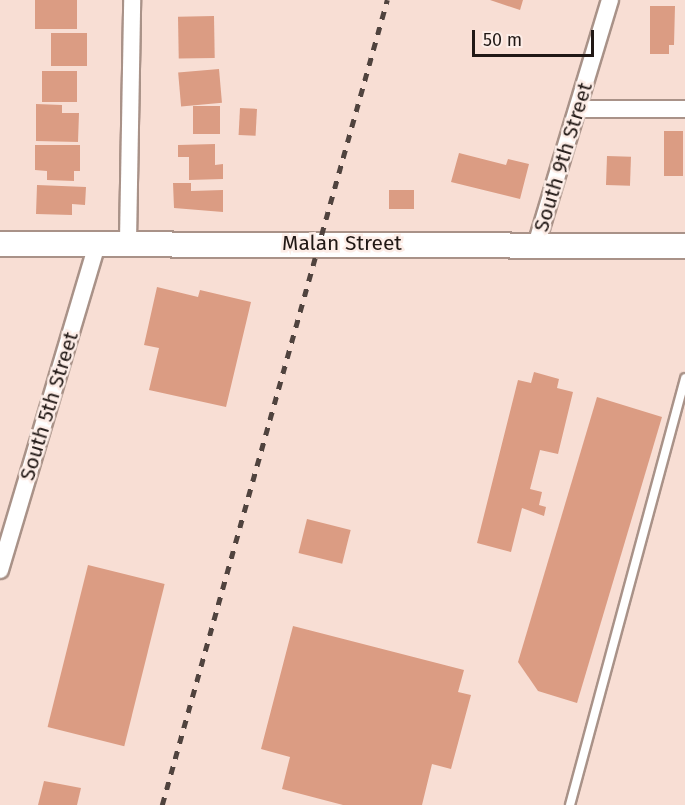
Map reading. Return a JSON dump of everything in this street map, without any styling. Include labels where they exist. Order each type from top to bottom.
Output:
[{"type":"street","points":[[128,241],[132,0]]},
{"type":"street","name":"South 9th Street","points":[[536,245],[579,109],[610,0]]},
{"type":"street","points":[[579,109],[685,110]]},
{"type":"street","name":"Malan Street","points":[[0,244],[128,241],[685,246]]},
{"type":"street","name":"South 5th Street","points":[[0,570],[98,242]]},
{"type":"lane","points":[[570,805],[685,378]]},
{"type":"building","points":[[35,0],[77,0],[77,29],[35,29]]},
{"type":"building","points":[[490,0],[523,0],[520,10]]},
{"type":"building","points":[[650,6],[675,6],[674,45],[669,45],[669,54],[650,54]]},
{"type":"building","points":[[214,16],[215,58],[179,59],[178,17]]},
{"type":"building","points":[[51,33],[87,33],[87,66],[51,66]]},
{"type":"building","points":[[219,69],[222,103],[181,106],[178,73]]},
{"type":"building","points":[[42,71],[77,71],[77,102],[42,102]]},
{"type":"building","points":[[36,104],[62,105],[62,113],[79,113],[78,142],[36,141]]},
{"type":"building","points":[[193,106],[220,106],[220,134],[193,134]]},
{"type":"building","points":[[240,108],[257,109],[256,136],[239,135]]},
{"type":"building","points":[[664,131],[683,131],[683,176],[664,176]]},
{"type":"building","points":[[215,144],[215,165],[223,164],[223,179],[189,180],[189,157],[178,157],[178,145]]},
{"type":"building","points":[[35,145],[80,145],[80,171],[74,171],[74,181],[47,180],[47,171],[35,170]]},
{"type":"building","points":[[459,153],[506,165],[508,159],[529,164],[520,199],[451,182]]},
{"type":"building","points":[[607,156],[631,157],[630,186],[606,185]]},
{"type":"building","points":[[173,183],[191,183],[191,191],[223,190],[223,212],[174,208]]},
{"type":"building","points":[[37,185],[86,187],[85,205],[72,204],[72,215],[36,214]]},
{"type":"building","points":[[389,190],[414,190],[414,209],[389,209]]},
{"type":"building","points":[[157,287],[198,297],[200,290],[251,302],[226,407],[149,390],[159,348],[144,345]]},
{"type":"building","points":[[534,372],[559,379],[557,388],[573,392],[558,454],[540,450],[530,489],[542,492],[539,505],[546,507],[544,516],[522,508],[511,552],[477,543],[518,380],[531,383]]},
{"type":"building","points":[[597,397],[662,417],[577,703],[538,691],[518,662]]},
{"type":"building","points":[[307,519],[351,530],[342,564],[299,553]]},
{"type":"building","points":[[88,565],[165,584],[124,746],[48,727]]},
{"type":"building","points":[[293,626],[464,670],[458,692],[471,695],[451,769],[432,764],[422,805],[343,805],[282,789],[290,757],[261,749]]},
{"type":"building","points":[[44,781],[81,788],[77,805],[38,805]]},
{"type":"railway","points":[[162,805],[387,0]]}]
